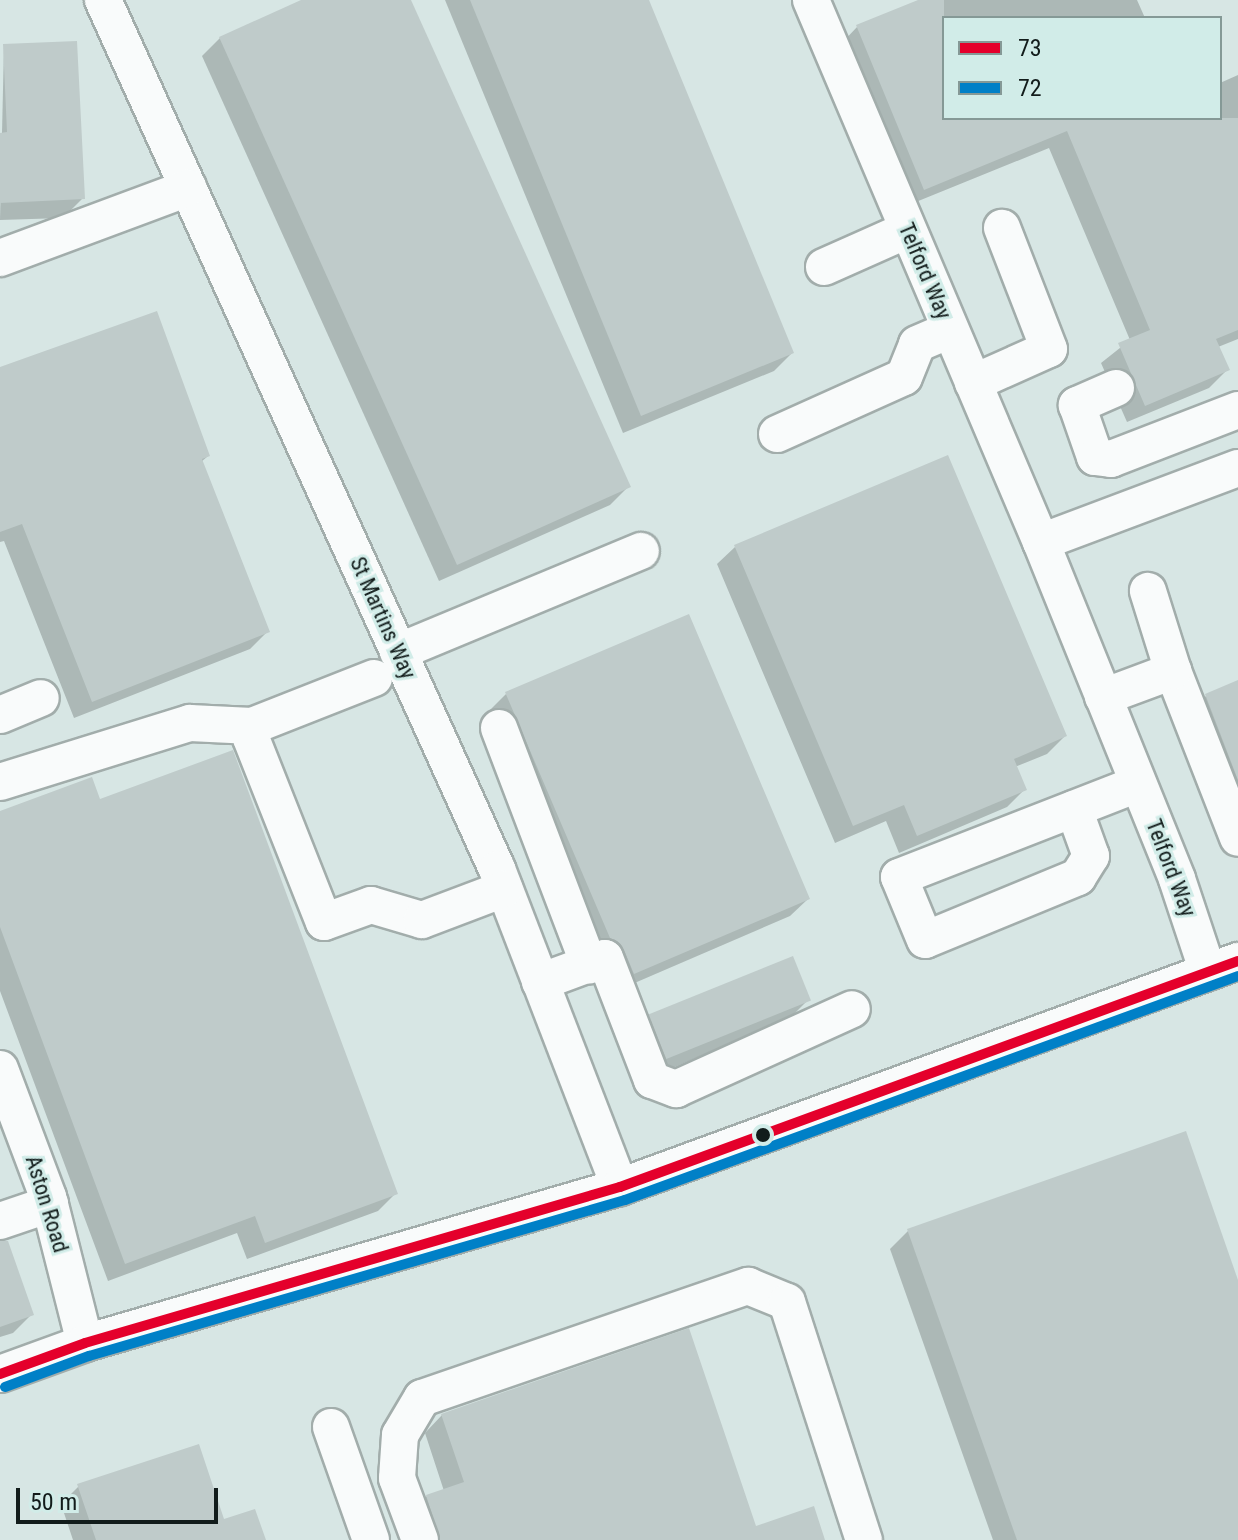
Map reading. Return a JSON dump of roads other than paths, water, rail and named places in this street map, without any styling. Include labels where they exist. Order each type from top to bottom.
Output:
[{"type":"street","name":"St Martins Way","points":[[103,0],[504,889],[620,1187]]},
{"type":"street","name":"Telford Way","points":[[811,0],[1041,542],[1138,784],[1223,966]]},
{"type":"street","points":[[0,258],[188,188]]},
{"type":"street","points":[[973,383],[1049,349],[1002,228]]},
{"type":"street","points":[[824,267],[907,230]]},
{"type":"street","points":[[777,434],[904,377],[917,344],[950,330]]},
{"type":"street","points":[[1116,388],[1077,405],[1095,457],[1111,459],[1238,410]]},
{"type":"street","points":[[1041,542],[1238,468]]},
{"type":"street","points":[[398,652],[641,551]]},
{"type":"street","points":[[1148,591],[1173,671],[1238,838]]},
{"type":"street","points":[[1103,697],[1173,671]]},
{"type":"street","points":[[0,782],[190,723],[252,726],[374,678]]},
{"type":"street","points":[[0,715],[41,698]]},
{"type":"street","points":[[252,726],[251,738],[324,922],[371,905],[422,920],[504,889]]},
{"type":"street","points":[[499,728],[589,965]]},
{"type":"street","points":[[1074,809],[1091,856],[1078,877],[925,940],[899,877],[1138,784]]},
{"type":"street","points":[[540,982],[605,958],[652,1080],[676,1089],[852,1009]]},
{"type":"street","points":[[0,1374],[85,1343],[620,1187],[1223,966]]},
{"type":"street","name":"Aston Road","points":[[0,1069],[50,1204],[85,1343]]},
{"type":"street","points":[[0,1221],[50,1204]]},
{"type":"street","points":[[420,1540],[397,1478],[400,1435],[422,1398],[748,1286],[787,1302],[864,1540]]},
{"type":"street","points":[[331,1427],[371,1540]]}]
